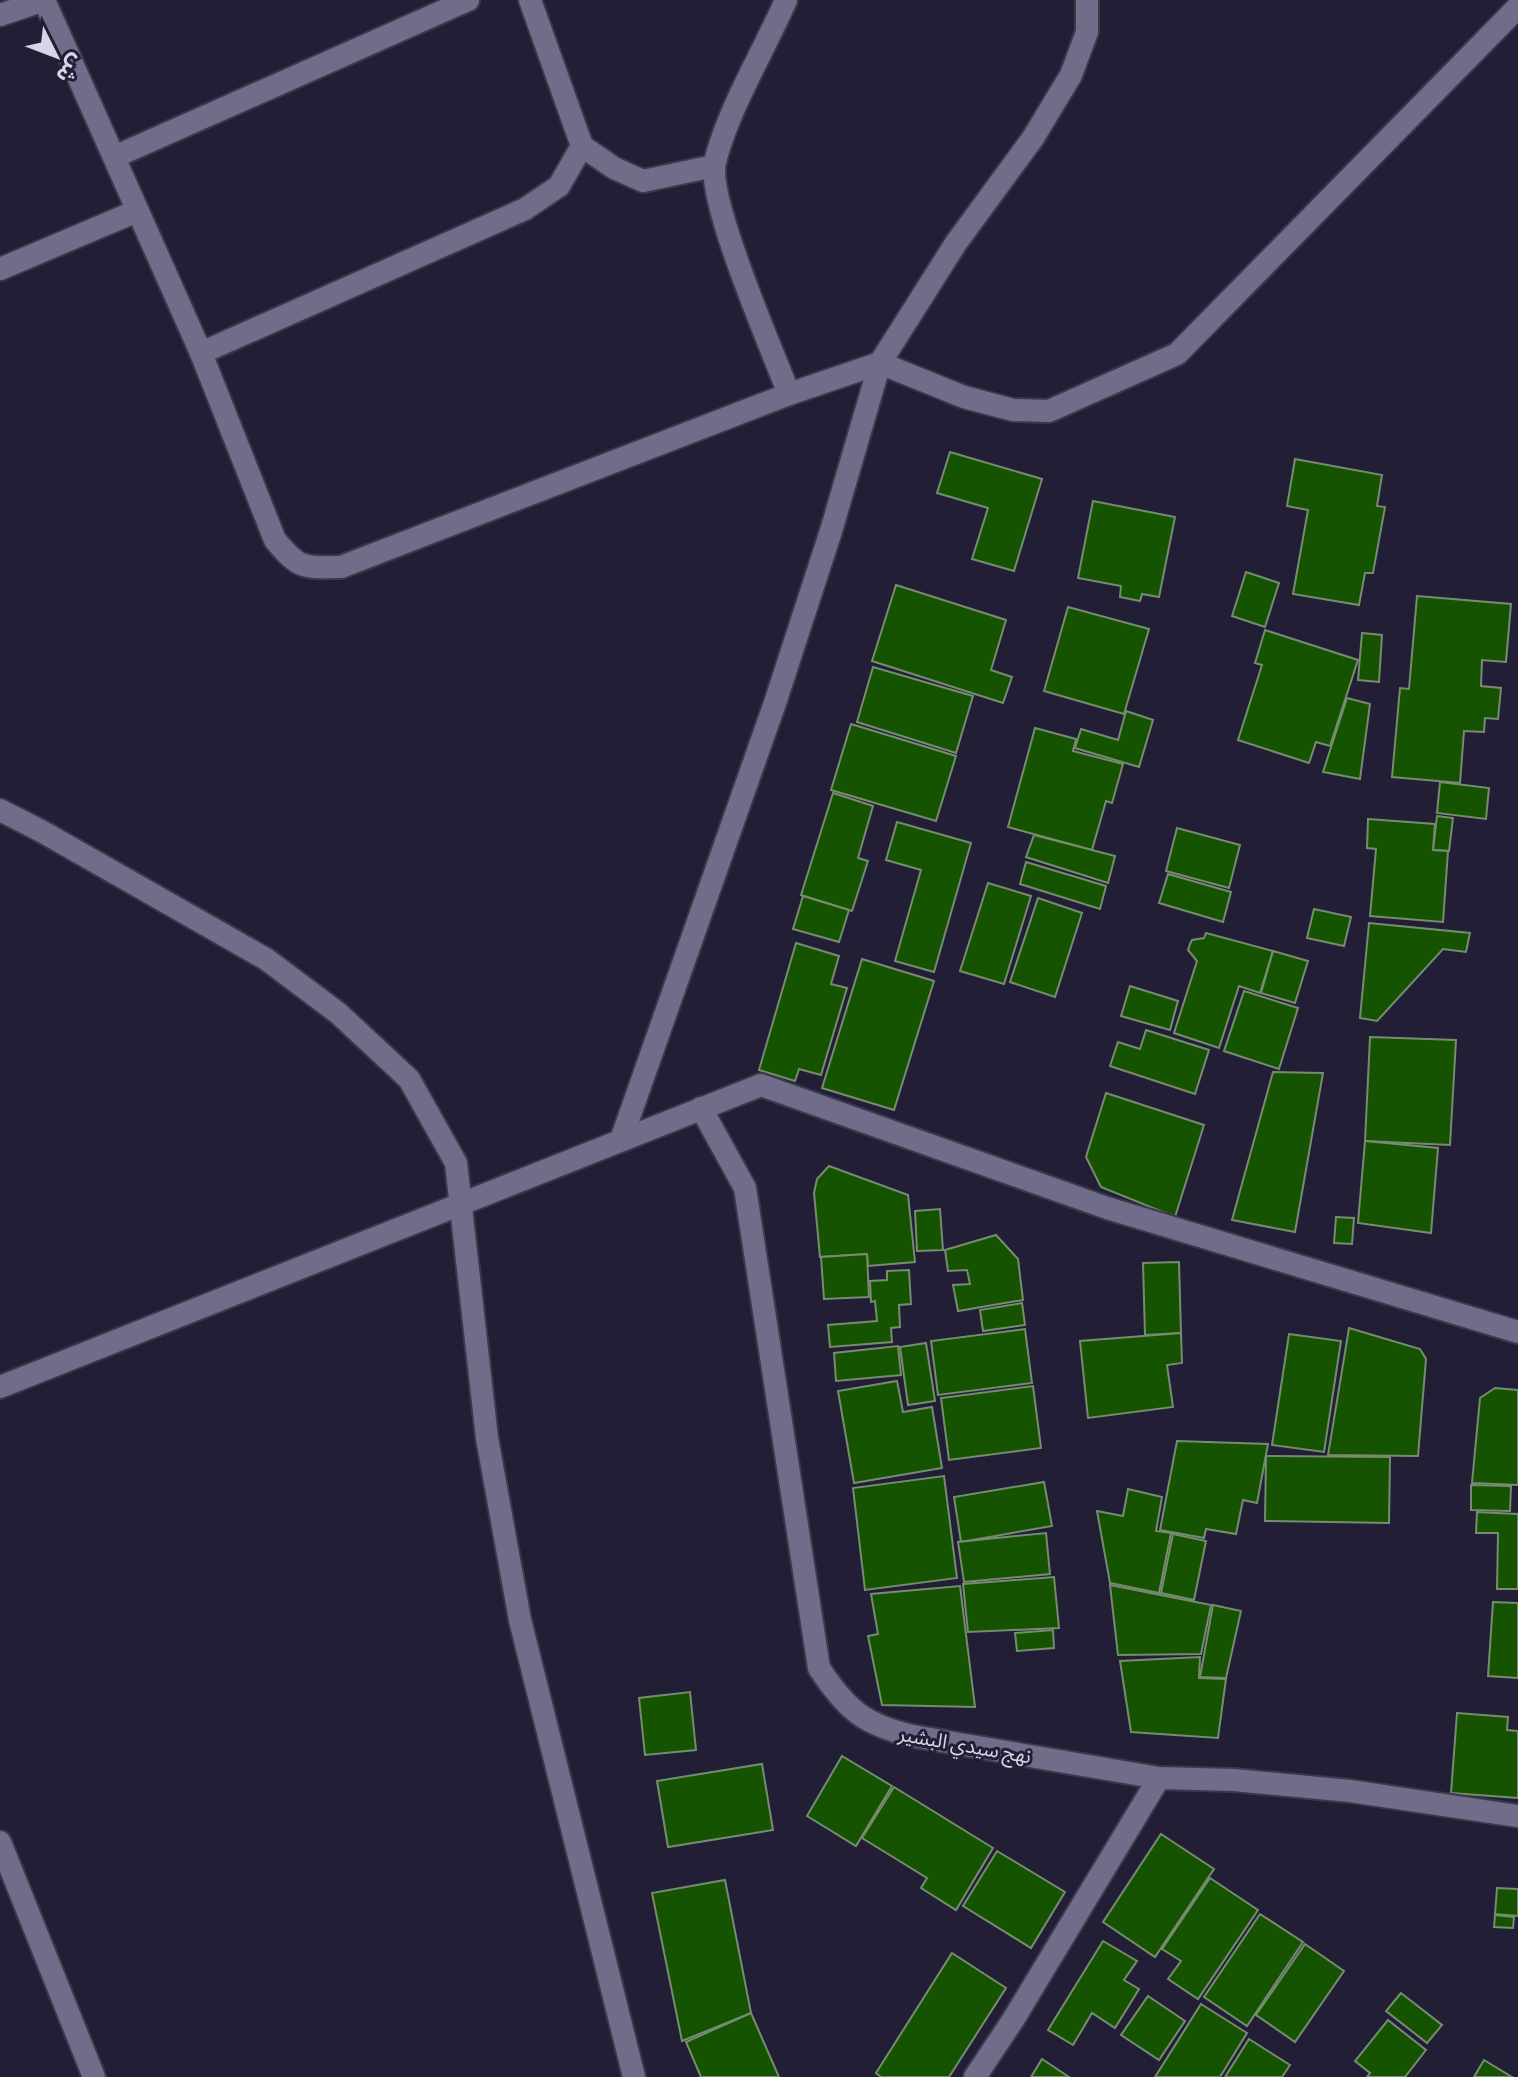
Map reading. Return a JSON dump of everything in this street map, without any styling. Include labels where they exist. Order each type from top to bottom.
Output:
[{"type":"street","points":[[0,15],[44,0],[201,353],[275,540],[292,560],[311,568],[341,567],[789,394],[880,363],[964,397],[1013,410],[1049,411],[1177,354],[1518,7]]},
{"type":"street","points":[[114,157],[468,0]]},
{"type":"street","points":[[530,0],[582,146],[614,168],[643,181],[714,166]]},
{"type":"street","points":[[786,0],[726,130],[714,166],[719,205],[789,394]]},
{"type":"street","points":[[621,1140],[780,689],[831,531],[880,363],[956,243],[1033,138],[1071,75],[1087,32],[1087,0]]},
{"type":"street","points":[[201,353],[525,209],[559,186],[582,146]]},
{"type":"street","points":[[0,269],[137,211]]},
{"type":"street","points":[[0,810],[266,959],[338,1013],[409,1079],[456,1163],[487,1438],[520,1620],[634,2077]]},
{"type":"street","points":[[0,1387],[761,1085],[1107,1208],[1518,1332]]},
{"type":"street","name":"نهج سيدي البشير","points":[[701,1108],[745,1188],[819,1668],[836,1695],[862,1717],[883,1729],[1159,1778],[1234,1780],[1336,1790],[1518,1816]]},
{"type":"street","points":[[975,2077],[1013,2020],[1159,1778]]},
{"type":"street","points":[[0,1842],[94,2077]]},
{"type":"building","points":[[950,452],[1042,479],[1014,571],[972,559],[988,508],[937,493]]},
{"type":"building","points":[[1295,459],[1382,475],[1377,506],[1385,507],[1373,573],[1365,573],[1359,605],[1293,594],[1308,510],[1287,506]]},
{"type":"building","points":[[1093,501],[1175,517],[1159,597],[1142,594],[1140,601],[1120,597],[1121,586],[1078,578]]},
{"type":"building","points":[[1246,572],[1279,583],[1265,627],[1232,616]]},
{"type":"building","points":[[896,585],[1006,620],[991,670],[1012,677],[1003,703],[872,661]]},
{"type":"building","points":[[1417,596],[1511,604],[1506,662],[1482,660],[1481,686],[1501,688],[1498,719],[1485,718],[1484,732],[1464,731],[1460,783],[1392,777],[1400,688],[1409,689]]},
{"type":"building","points":[[1068,607],[1149,629],[1124,714],[1044,691]]},
{"type":"building","points":[[1265,630],[1358,660],[1330,746],[1316,742],[1309,763],[1238,740],[1262,665],[1255,663]]},
{"type":"building","points":[[1362,633],[1382,635],[1379,682],[1358,680]]},
{"type":"building","points":[[873,667],[973,696],[956,753],[857,722]]},
{"type":"building","points":[[1347,698],[1370,704],[1360,779],[1323,772]]},
{"type":"building","points":[[1126,711],[1153,720],[1139,767],[1075,748],[1081,729],[1118,740]]},
{"type":"building","points":[[851,724],[956,756],[936,821],[831,790]]},
{"type":"building","points":[[1035,728],[1076,739],[1073,751],[1123,764],[1112,803],[1106,801],[1092,850],[1008,827]]},
{"type":"building","points":[[1440,782],[1489,788],[1486,819],[1437,813]]},
{"type":"building","points":[[833,793],[873,806],[858,858],[868,861],[852,911],[801,895]]},
{"type":"building","points":[[1437,816],[1453,818],[1449,851],[1433,850]]},
{"type":"building","points":[[1368,819],[1435,824],[1433,850],[1448,851],[1443,922],[1370,916],[1376,849],[1367,848]]},
{"type":"building","points":[[897,822],[971,843],[934,972],[895,961],[921,870],[886,860]]},
{"type":"building","points":[[1177,828],[1240,845],[1229,888],[1166,871]]},
{"type":"building","points":[[1034,835],[1115,856],[1108,883],[1026,857]]},
{"type":"building","points":[[1026,862],[1106,886],[1100,909],[1020,884]]},
{"type":"building","points":[[1168,874],[1231,892],[1223,922],[1159,903]]},
{"type":"building","points":[[988,883],[1031,896],[1004,984],[960,971]]},
{"type":"building","points":[[803,896],[849,910],[839,942],[793,929]]},
{"type":"building","points":[[1038,898],[1082,913],[1055,997],[1010,982]]},
{"type":"building","points":[[1314,909],[1351,917],[1344,946],[1307,938]]},
{"type":"building","points":[[1369,923],[1470,933],[1466,952],[1443,949],[1377,1021],[1360,1018]]},
{"type":"building","points":[[1206,933],[1273,951],[1260,993],[1239,986],[1219,1048],[1174,1033],[1197,961],[1188,950],[1192,940],[1204,938]]},
{"type":"building","points":[[796,943],[839,956],[831,984],[847,988],[821,1075],[799,1069],[795,1081],[759,1070]]},
{"type":"building","points":[[1273,951],[1308,961],[1295,1003],[1261,993]]},
{"type":"building","points":[[862,959],[934,981],[894,1110],[822,1088]]},
{"type":"building","points":[[1130,986],[1178,1001],[1170,1030],[1121,1016]]},
{"type":"building","points":[[1244,991],[1298,1008],[1279,1069],[1224,1051]]},
{"type":"building","points":[[1146,1030],[1209,1050],[1195,1094],[1110,1066],[1118,1042],[1140,1049]]},
{"type":"building","points":[[1370,1037],[1456,1040],[1450,1145],[1365,1141]]},
{"type":"building","points":[[1273,1072],[1323,1073],[1295,1232],[1232,1220]]},
{"type":"building","points":[[1106,1093],[1204,1125],[1175,1217],[1101,1187],[1086,1157]]},
{"type":"building","points":[[1365,1141],[1438,1148],[1431,1233],[1358,1223]]},
{"type":"building","points":[[829,1166],[908,1195],[915,1262],[868,1266],[867,1254],[820,1257],[814,1193],[817,1179]]},
{"type":"building","points":[[940,1209],[943,1250],[917,1251],[915,1211]]},
{"type":"building","points":[[1336,1217],[1354,1218],[1352,1244],[1334,1243]]},
{"type":"building","points":[[996,1235],[1018,1259],[1023,1300],[958,1311],[953,1285],[970,1284],[967,1270],[948,1271],[945,1250]]},
{"type":"building","points":[[867,1254],[869,1297],[824,1299],[821,1257]]},
{"type":"building","points":[[1179,1262],[1181,1333],[1145,1335],[1143,1263]]},
{"type":"building","points":[[909,1270],[911,1304],[899,1305],[900,1327],[891,1328],[892,1342],[830,1347],[828,1325],[877,1321],[875,1301],[871,1302],[870,1281],[887,1280],[887,1271]]},
{"type":"building","points":[[1022,1303],[1025,1325],[983,1331],[980,1310]]},
{"type":"building","points":[[1349,1328],[1420,1349],[1426,1359],[1418,1456],[1328,1455]]},
{"type":"building","points":[[1025,1329],[1032,1383],[938,1395],[931,1341]]},
{"type":"building","points":[[1181,1333],[1182,1363],[1167,1365],[1173,1407],[1088,1418],[1080,1341]]},
{"type":"building","points":[[1289,1334],[1341,1341],[1324,1452],[1272,1445]]},
{"type":"building","points":[[926,1343],[935,1401],[908,1405],[900,1347]]},
{"type":"building","points":[[898,1346],[901,1375],[836,1381],[834,1353]]},
{"type":"building","points":[[897,1381],[903,1412],[932,1407],[942,1468],[854,1483],[838,1391]]},
{"type":"building","points":[[1033,1386],[1041,1448],[949,1460],[941,1398]]},
{"type":"building","points":[[1495,1388],[1518,1390],[1518,1485],[1472,1483],[1480,1398]]},
{"type":"building","points":[[1177,1441],[1268,1444],[1257,1503],[1243,1500],[1236,1534],[1206,1529],[1204,1538],[1160,1530]]},
{"type":"building","points":[[1266,1456],[1390,1457],[1389,1523],[1265,1521]]},
{"type":"building","points":[[944,1476],[957,1578],[865,1590],[853,1488]]},
{"type":"building","points":[[1044,1482],[1052,1526],[961,1542],[954,1497]]},
{"type":"building","points":[[1471,1485],[1511,1486],[1510,1511],[1471,1510]]},
{"type":"building","points":[[1128,1489],[1162,1497],[1156,1531],[1171,1533],[1159,1593],[1110,1583],[1097,1511],[1123,1516]]},
{"type":"building","points":[[1477,1512],[1518,1514],[1518,1589],[1497,1589],[1498,1533],[1476,1533]]},
{"type":"building","points":[[1046,1533],[1050,1574],[964,1582],[958,1542]]},
{"type":"building","points":[[1173,1534],[1206,1541],[1194,1600],[1161,1593]]},
{"type":"building","points":[[1054,1577],[1059,1628],[968,1632],[963,1584]]},
{"type":"building","points":[[1110,1585],[1211,1605],[1201,1654],[1118,1655]]},
{"type":"building","points":[[960,1586],[975,1707],[882,1705],[868,1636],[878,1634],[871,1594]]},
{"type":"building","points":[[1493,1602],[1518,1603],[1518,1678],[1488,1676]]},
{"type":"building","points":[[1213,1605],[1241,1611],[1226,1678],[1200,1677]]},
{"type":"building","points":[[1053,1630],[1054,1648],[1017,1651],[1015,1633]]},
{"type":"building","points":[[1200,1657],[1199,1678],[1226,1679],[1218,1738],[1131,1732],[1120,1661]]},
{"type":"building","points":[[690,1692],[696,1750],[645,1755],[639,1698]]},
{"type":"building","points":[[1457,1713],[1508,1717],[1507,1730],[1518,1731],[1518,1798],[1451,1793]]},
{"type":"building","points":[[842,1756],[892,1786],[856,1846],[807,1816]]},
{"type":"building","points":[[762,1764],[773,1830],[668,1847],[657,1781]]},
{"type":"building","points":[[894,1787],[993,1848],[956,1910],[921,1888],[927,1878],[862,1838]]},
{"type":"building","points":[[1161,1834],[1214,1869],[1155,1957],[1103,1922]]},
{"type":"building","points":[[997,1851],[1065,1892],[1031,1948],[963,1906]]},
{"type":"building","points":[[1210,1878],[1258,1910],[1198,1999],[1168,1979],[1181,1961],[1162,1949]]},
{"type":"building","points":[[725,1880],[751,2013],[682,2041],[652,1893]]},
{"type":"building","points":[[1497,1888],[1518,1889],[1518,1916],[1495,1914]]},
{"type":"building","points":[[1260,1914],[1303,1942],[1247,2026],[1204,1997]]},
{"type":"building","points":[[1495,1915],[1514,1917],[1513,1928],[1494,1927]]},
{"type":"building","points":[[1103,1941],[1137,1961],[1124,1980],[1139,1989],[1115,2028],[1092,2013],[1073,2045],[1048,2030]]},
{"type":"building","points":[[1305,1944],[1344,1971],[1295,2042],[1256,2015]]},
{"type":"building","points":[[952,1953],[1006,1988],[949,2077],[881,2077],[876,2073]]},
{"type":"building","points":[[1401,1993],[1442,2025],[1427,2043],[1386,2011]]},
{"type":"building","points":[[1148,1996],[1185,2021],[1159,2060],[1121,2035]]},
{"type":"building","points":[[1201,2004],[1247,2033],[1220,2077],[1155,2077]]},
{"type":"building","points":[[751,2013],[779,2077],[701,2077],[686,2042]]},
{"type":"building","points":[[1388,2020],[1426,2050],[1405,2077],[1367,2077],[1370,2073],[1355,2061]]},
{"type":"building","points":[[1249,2039],[1290,2065],[1282,2077],[1225,2077]]},
{"type":"building","points":[[1042,2059],[1069,2077],[1031,2077]]},
{"type":"building","points":[[1484,2060],[1512,2077],[1474,2077]]}]
